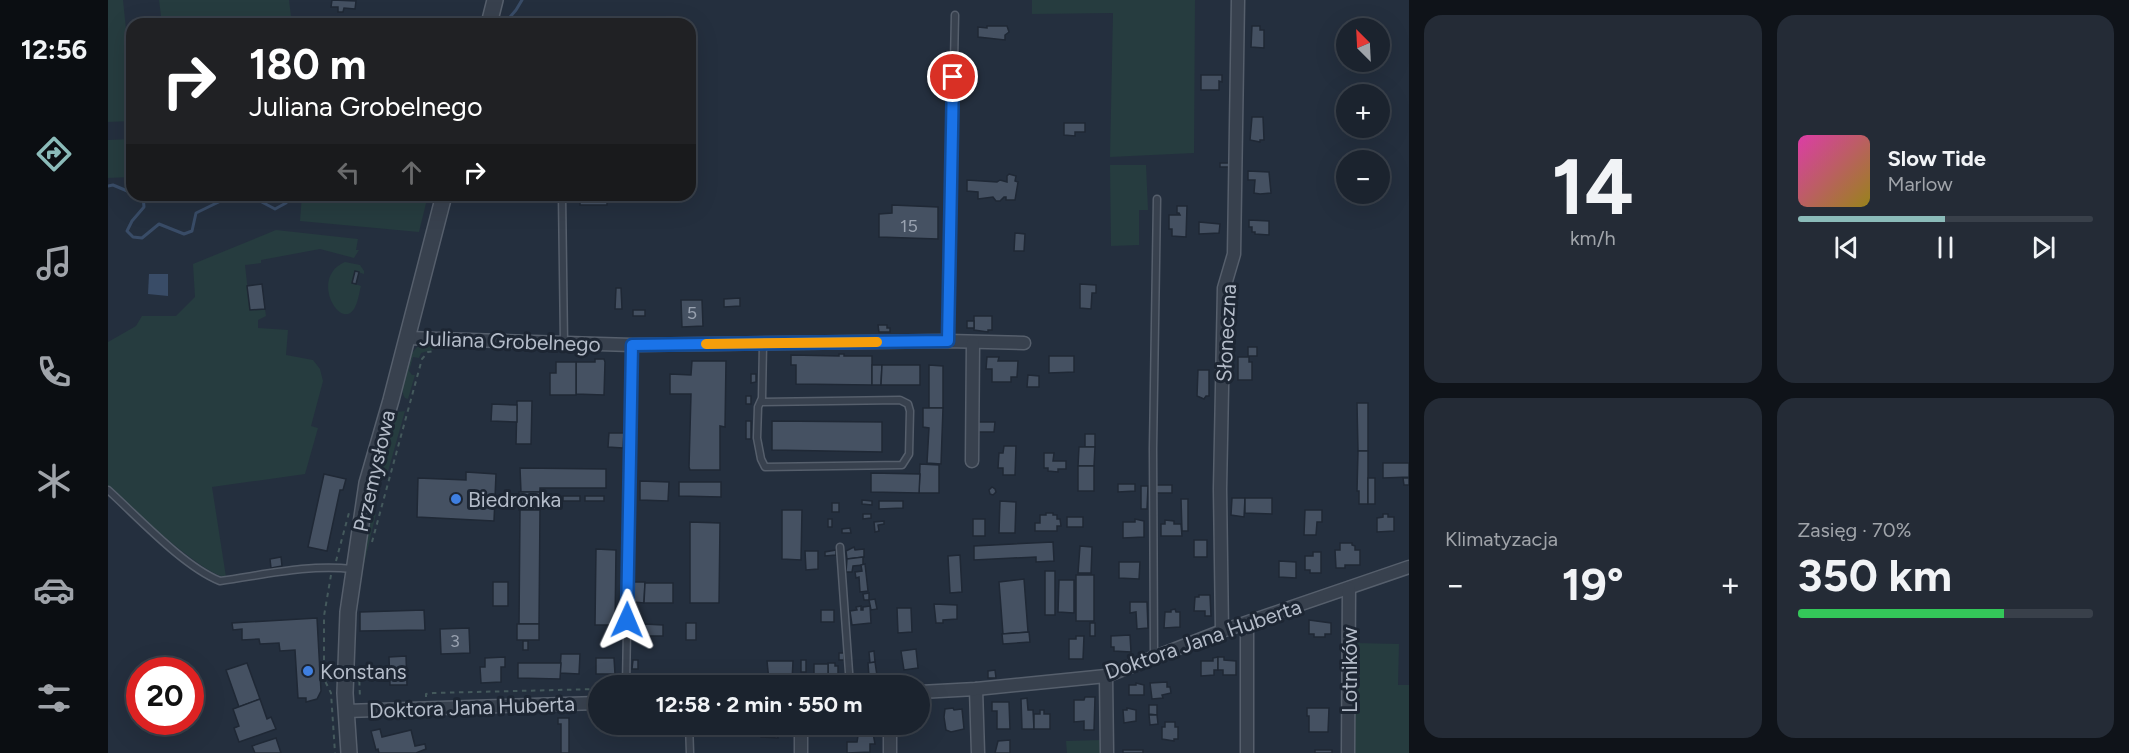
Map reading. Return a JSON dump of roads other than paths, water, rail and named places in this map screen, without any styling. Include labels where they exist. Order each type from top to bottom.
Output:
[{"type":"street","points":[[491,18],[495,0]]},
{"type":"street","name":"Słoneczna","points":[[1222,632],[1220,489],[1224,288],[1234,254],[1238,0]]},
{"type":"street","name":"Przemysłowa","points":[[349,753],[346,650],[353,569],[367,483],[442,201]]},
{"type":"street","name":"Juliana Grobelnego","points":[[407,338],[632,345],[948,341],[1024,343]]},
{"type":"street","points":[[972,461],[973,343]]},
{"type":"street","name":"Doktora Jana Huberta","points":[[930,691],[1106,676],[1247,623],[1409,567]]},
{"type":"street","name":"Lotników","points":[[1348,753],[1349,588]]},
{"type":"street","points":[[1247,623],[1247,753]]},
{"type":"street","points":[[1106,676],[1107,753]]},
{"type":"street","points":[[976,689],[978,753]]},
{"type":"street","name":"Doktora Jana Huberta","points":[[346,711],[588,703]]},
{"type":"street","points":[[801,735],[801,753]]},
{"type":"street","points":[[890,735],[890,753]]},
{"type":"lane","points":[[948,341],[955,15]]},
{"type":"lane","points":[[1154,658],[1153,449],[1157,199]]},
{"type":"lane","points":[[562,201],[564,343]]},
{"type":"lane","points":[[760,402],[900,400],[908,405],[910,411],[908,458],[902,465],[765,467],[757,438],[758,406],[760,402],[762,398],[763,344]]},
{"type":"lane","points":[[626,675],[632,345]]},
{"type":"lane","points":[[108,490],[188,562],[220,582],[307,568],[353,569]]},
{"type":"lane","points":[[840,547],[849,675]]},
{"type":"lane","points":[[689,735],[690,753]]},
{"type":"water","points":[[149,274],[168,274],[168,296],[148,294]]},
{"type":"waterway","points":[[509,18],[522,0]]},
{"type":"waterway","points":[[108,186],[113,185],[126,190]]},
{"type":"waterway","points":[[143,201],[144,207],[127,231],[133,237],[142,238],[159,224],[184,234],[192,231],[196,213],[221,201]]},
{"type":"waterway","points":[[260,201],[275,209],[287,201]]},
{"type":"place","name":"Biedronka","points":[[456,499]]},
{"type":"place","name":"Konstans","points":[[308,671]]}]
